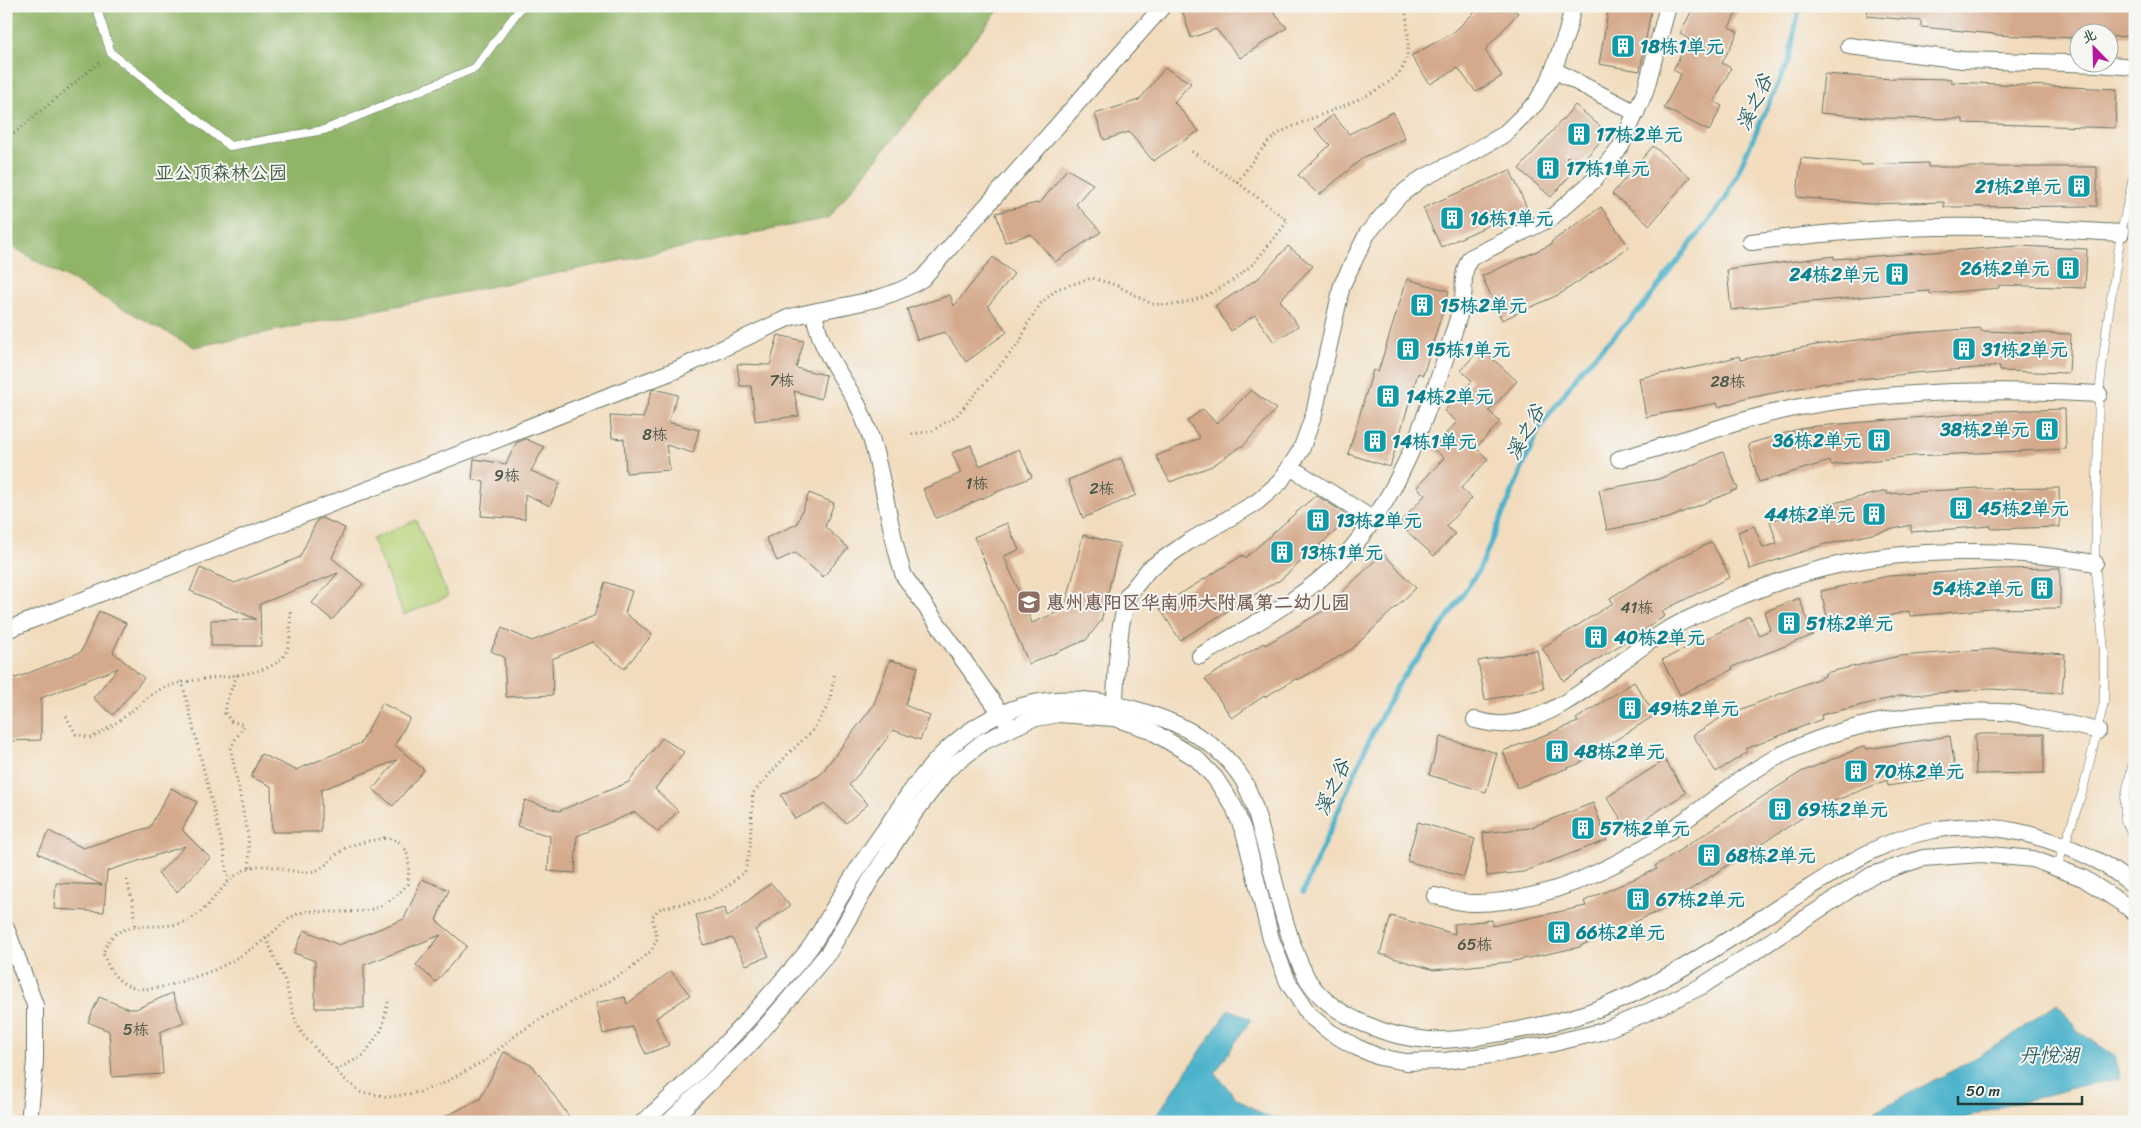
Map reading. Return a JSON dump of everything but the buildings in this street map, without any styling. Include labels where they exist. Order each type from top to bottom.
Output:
[{"type":"street","points":[[6,630],[676,370],[788,318],[842,308],[886,297],[909,287],[922,279],[1163,6]]},
{"type":"street","points":[[1115,711],[1121,625],[1128,595],[1149,569],[1188,542],[1257,502],[1280,482],[1300,450],[1314,414],[1342,285],[1367,234],[1399,196],[1421,179],[1460,160],[1502,135],[1536,103],[1554,70],[1567,32],[1573,6]]},
{"type":"street","points":[[1200,656],[1301,593],[1341,560],[1374,520],[1412,454],[1447,354],[1463,299],[1463,272],[1470,258],[1551,218],[1593,181],[1616,153],[1621,146],[1645,92],[1668,6]]},
{"type":"street","points":[[1849,46],[1963,60],[2135,67]]},
{"type":"street","points":[[1554,70],[1636,113]]},
{"type":"street","points":[[1751,242],[1819,233],[1908,228],[1987,227],[2121,233]]},
{"type":"street","points":[[814,312],[820,339],[832,365],[856,401],[869,432],[878,461],[895,550],[904,576],[1011,729]]},
{"type":"street","points":[[1619,459],[1657,449],[1753,418],[1811,405],[1919,394],[1985,391],[2099,394]]},
{"type":"street","points":[[1290,467],[1374,520]]},
{"type":"street","points":[[1475,720],[1504,724],[1538,717],[1572,697],[1667,630],[1721,604],[1769,585],[1825,568],[1876,558],[1924,553],[1962,552],[2066,558],[2095,563]]},
{"type":"street","points":[[644,1122],[689,1082],[745,1023],[811,946],[848,884],[907,795],[931,763],[954,741],[989,720],[1025,706],[1057,700],[1171,721],[1201,736],[1222,754],[1243,781],[1254,808],[1291,943],[1310,984],[1336,1009],[1370,1026],[1396,1036],[1432,1040],[1477,1037],[1535,1027],[1590,1012],[1638,992],[1691,962],[1842,868],[1885,844],[1936,829],[1992,827],[2045,839],[2097,860],[2135,886]]},
{"type":"street","points":[[669,1122],[755,1039],[828,952],[870,881],[913,815],[947,770],[983,742],[1031,719],[1059,714],[1115,711],[1196,758],[1215,778],[1229,800],[1245,834],[1271,939],[1288,982],[1309,1015],[1330,1032],[1356,1047],[1379,1057],[1406,1062],[1445,1061],[1550,1044],[1600,1032],[1648,1012],[1702,986],[1872,874],[1923,858],[1981,854],[2034,859],[2083,878],[2135,914]]},
{"type":"street","points":[[1435,896],[1474,904],[1521,899],[1574,882],[1616,864],[1679,825],[1780,755],[1830,735],[1881,721],[1940,714],[2003,712],[2076,725],[2098,731]]},
{"type":"street","points":[[6,928],[35,1005],[35,1061],[29,1122]]},
{"type":"lane","points":[[96,6],[111,53],[230,146],[324,130],[475,68],[522,6]]},
{"type":"lane","points":[[2057,868],[2083,790],[2104,702],[2102,610],[2095,563],[2099,394],[2106,325],[2121,233],[2135,169]]},
{"type":"lane","points":[[2135,447],[2133,458],[2135,488]]},
{"type":"lane","points":[[2135,754],[2125,798],[2125,821],[2135,837]]},
{"type":"path","points":[[1237,182],[1262,150],[1278,134],[1375,93],[1393,78],[1405,65],[1408,37],[1405,6]]},
{"type":"path","points":[[6,140],[111,53]]},
{"type":"path","points":[[912,434],[932,431],[957,415],[1020,342],[1041,303],[1057,289],[1092,278],[1116,285],[1152,304],[1176,305],[1204,297],[1232,281],[1254,263],[1288,221],[1237,182],[1191,151]]},
{"type":"path","points":[[66,716],[76,734],[91,738],[110,728],[158,690],[182,681],[266,670],[283,657],[290,637],[290,609]]},
{"type":"path","points":[[266,938],[285,981],[295,1020],[303,1036],[342,1077],[361,1092],[390,1097],[420,1092],[444,1083],[486,1060],[516,1035],[539,1020],[632,968],[651,951],[657,939],[652,917],[659,909],[708,898],[727,887],[744,871],[750,848],[753,794],[787,755],[814,730],[829,704],[835,672]]},
{"type":"path","points":[[237,675],[224,713],[231,721],[244,725],[242,732],[232,742],[231,750],[248,836],[250,868]]},
{"type":"path","points":[[182,681],[224,852],[228,882]]},
{"type":"path","points":[[384,838],[395,838],[404,845],[409,861],[408,884],[396,896],[380,907],[356,913],[305,912],[287,919],[266,938],[234,960],[213,971],[149,990],[133,988],[119,981],[108,969],[103,953],[109,940],[120,932],[136,927],[173,926],[188,921],[205,907],[235,875],[250,868],[262,866],[291,871],[317,870],[330,862],[340,851],[354,844],[384,838]]},
{"type":"path","points":[[126,880],[133,905],[136,927]]},
{"type":"path","points":[[336,1070],[364,1055],[382,1029],[389,998]]},
{"type":"green space","name":"亚公顶森林公园","points":[[6,6],[1002,6],[828,218],[194,347],[36,261],[6,242]]},
{"type":"green space","points":[[416,520],[448,596],[404,615],[372,539]]},
{"type":"water","name":"丹悦湖","points":[[2057,1003],[2079,1032],[2114,1055],[2120,1079],[2085,1085],[2004,1106],[1953,1122],[1855,1122],[1959,1067],[2007,1039]]},
{"type":"water","points":[[1229,1009],[1251,1019],[1215,1073],[1236,1098],[1267,1117],[1337,1122],[1152,1122]]},
{"type":"waterway","name":"溪之谷","points":[[1303,892],[1370,738],[1398,684],[1437,633],[1479,570],[1539,429],[1582,369],[1644,305],[1726,198],[1788,62],[1800,6]]},
{"type":"place","name":"18栋1单元","points":[[1623,46]]},
{"type":"place","name":"17栋2单元","points":[[1579,134]]},
{"type":"place","name":"17栋1单元","points":[[1548,168]]},
{"type":"place","name":"21栋2单元","points":[[2079,186]]},
{"type":"place","name":"16栋1单元","points":[[1452,218]]},
{"type":"place","name":"26栋2单元","points":[[2068,268]]},
{"type":"place","name":"24栋2单元","points":[[1897,274]]},
{"type":"place","name":"15栋2单元","points":[[1422,305]]},
{"type":"place","name":"15栋1单元","points":[[1408,349]]},
{"type":"place","name":"31栋2单元","points":[[1964,349]]},
{"type":"place","name":"14栋2单元","points":[[1388,396]]},
{"type":"place","name":"38栋2单元","points":[[2047,429]]},
{"type":"place","name":"36栋2单元","points":[[1879,440]]},
{"type":"place","name":"14栋1单元","points":[[1375,441]]},
{"type":"place","name":"45栋2单元","points":[[1961,508]]},
{"type":"place","name":"44栋2单元","points":[[1874,514]]},
{"type":"place","name":"13栋2单元","points":[[1318,520]]},
{"type":"place","name":"13栋1单元","points":[[1282,552]]},
{"type":"place","name":"54栋2单元","points":[[2042,588]]},
{"type":"place","name":"惠州惠阳区华南师大附属第二幼儿园","points":[[1029,602]]},
{"type":"place","name":"51栋2单元","points":[[1789,623]]},
{"type":"place","name":"40栋2单元","points":[[1596,637]]},
{"type":"place","name":"49栋2单元","points":[[1630,708]]},
{"type":"place","name":"48栋2单元","points":[[1557,751]]},
{"type":"place","name":"70栋2单元","points":[[1856,771]]},
{"type":"place","name":"69栋2单元","points":[[1780,809]]},
{"type":"place","name":"57栋2单元","points":[[1583,828]]},
{"type":"place","name":"68栋2单元","points":[[1709,855]]},
{"type":"place","name":"67栋2单元","points":[[1638,899]]},
{"type":"place","name":"66栋2单元","points":[[1559,932]]}]
